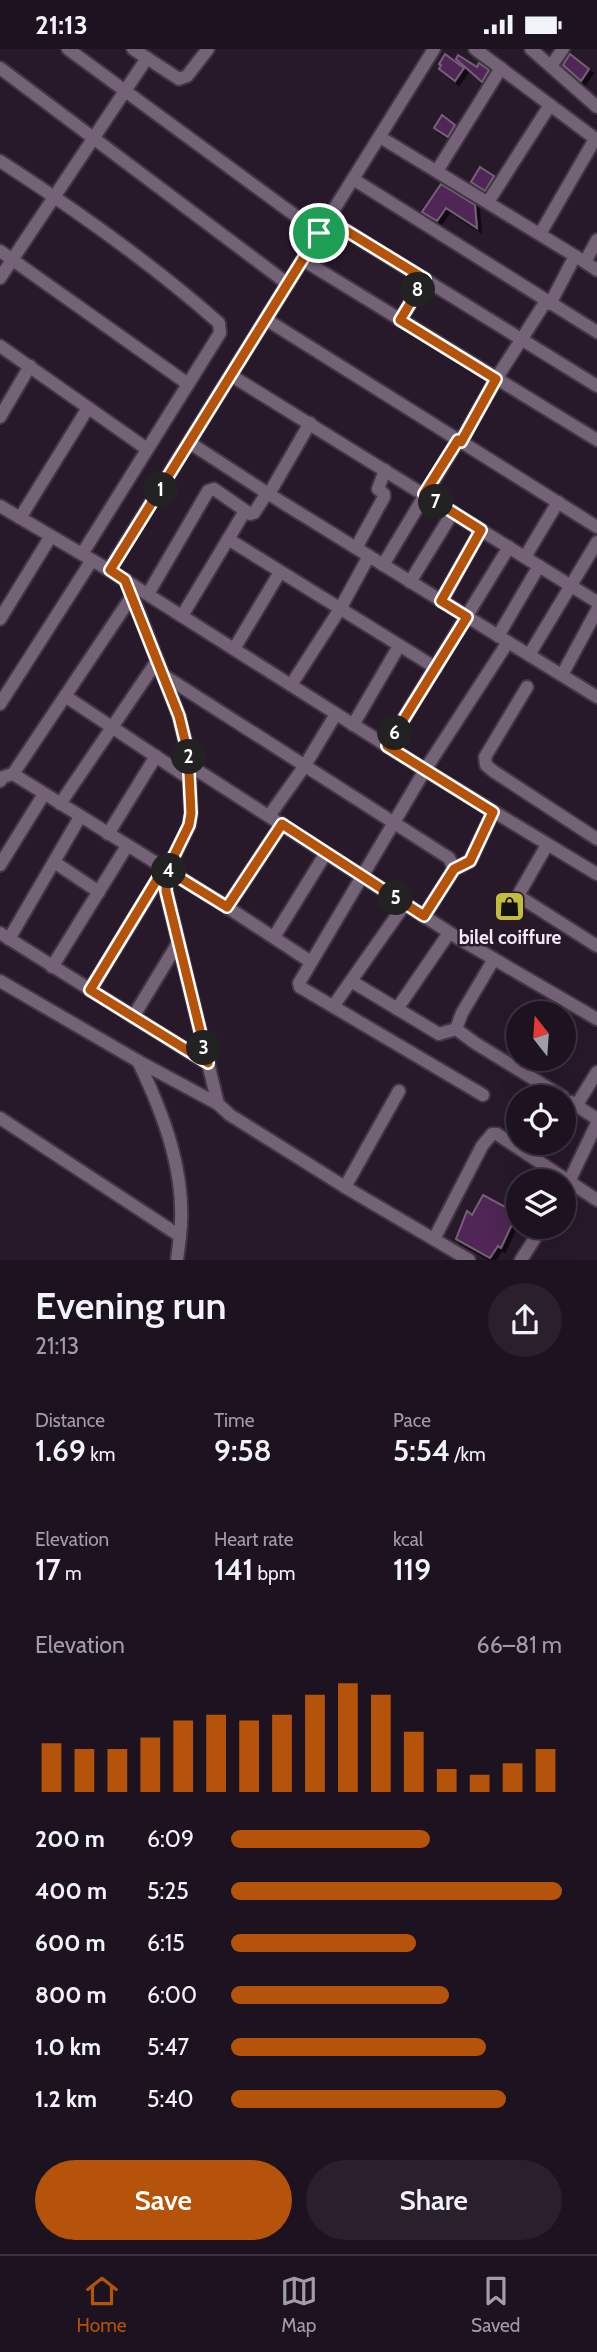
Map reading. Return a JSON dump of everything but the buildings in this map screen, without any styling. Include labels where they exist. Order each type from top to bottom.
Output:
[{"type":"street","points":[[68,49],[319,233]]},
{"type":"street","points":[[134,49],[178,79],[183,79],[208,49]]},
{"type":"street","points":[[110,570],[434,49]]},
{"type":"street","points":[[475,49],[596,139],[540,234]]},
{"type":"street","points":[[531,49],[597,106]]},
{"type":"street","points":[[551,66],[563,49]]},
{"type":"street","points":[[0,278],[147,58]]},
{"type":"street","points":[[0,68],[288,284]]},
{"type":"street","points":[[437,171],[501,68]]},
{"type":"street","points":[[488,202],[550,105]]},
{"type":"street","points":[[380,137],[597,270]]},
{"type":"street","points":[[0,161],[55,197],[174,284],[219,323],[220,333],[147,449],[87,557],[0,703]]},
{"type":"street","points":[[353,179],[597,332]]},
{"type":"street","points":[[327,219],[597,386]]},
{"type":"street","points":[[383,565],[496,379],[548,303],[597,240]]},
{"type":"street","points":[[0,251],[188,384]]},
{"type":"street","points":[[303,260],[597,440]]},
{"type":"street","points":[[400,320],[425,279]]},
{"type":"street","points":[[267,320],[597,527]]},
{"type":"street","points":[[0,345],[147,449]]},
{"type":"street","points":[[0,417],[30,366]]},
{"type":"street","points":[[232,376],[597,602]]},
{"type":"street","points":[[20,518],[88,408]]},
{"type":"street","points":[[148,594],[208,491],[214,489],[250,514],[254,513],[310,423]]},
{"type":"street","points":[[190,443],[597,697]]},
{"type":"street","points":[[356,548],[384,497],[378,489],[386,470]]},
{"type":"street","points":[[525,557],[558,502]]},
{"type":"street","points":[[0,506],[110,570],[425,770],[597,874]]},
{"type":"street","points":[[182,616],[246,510]]},
{"type":"street","points":[[410,582],[453,512]]},
{"type":"street","points":[[441,601],[481,530]]},
{"type":"street","points":[[0,619],[51,536]]},
{"type":"street","points":[[228,539],[436,669]]},
{"type":"street","points":[[529,655],[597,542]]},
{"type":"street","points":[[387,746],[509,547]]},
{"type":"street","points":[[291,685],[340,609],[369,557]]},
{"type":"street","points":[[483,1095],[299,985],[503,639],[539,566]]},
{"type":"street","points":[[234,649],[280,572]]},
{"type":"street","points":[[90,990],[166,869],[189,825],[189,765],[179,716],[125,580]]},
{"type":"street","points":[[13,774],[132,596]]},
{"type":"street","points":[[562,675],[597,610]]},
{"type":"street","points":[[353,725],[399,646]]},
{"type":"street","points":[[60,804],[158,661]]},
{"type":"street","points":[[163,675],[449,858],[454,869]]},
{"type":"street","points":[[527,687],[485,757],[486,765],[597,839]]},
{"type":"street","points":[[65,696],[190,779]]},
{"type":"street","points":[[269,816],[304,767],[336,714]]},
{"type":"street","points":[[108,834],[156,756]]},
{"type":"street","points":[[189,765],[449,933],[597,1019]]},
{"type":"street","points":[[0,781],[7,774],[13,774],[311,962]]},
{"type":"street","points":[[0,865],[44,794]]},
{"type":"street","points":[[424,916],[454,869],[470,861],[493,812]]},
{"type":"street","points":[[80,817],[5,936],[208,1063]]},
{"type":"street","points":[[227,907],[282,824]]},
{"type":"street","points":[[548,845],[520,892],[520,897],[597,946]]},
{"type":"street","points":[[52,967],[127,846]]},
{"type":"street","points":[[274,937],[327,853]]},
{"type":"street","points":[[54,862],[99,892]]},
{"type":"street","points":[[166,869],[166,891],[218,1104]]},
{"type":"street","points":[[334,1005],[405,904]]},
{"type":"street","points":[[397,1009],[449,933]]},
{"type":"street","points":[[133,1017],[178,943]]},
{"type":"street","points":[[456,1029],[462,1013],[494,959]]},
{"type":"street","points":[[0,981],[218,1104],[230,1115],[345,1187],[469,1260]]},
{"type":"street","points":[[351,981],[439,1034],[456,1029]]},
{"type":"street","points":[[456,1029],[542,1085]]},
{"type":"street","points":[[138,1061],[169,1134],[178,1176],[181,1215],[177,1260]]},
{"type":"street","points":[[575,1169],[597,1121],[576,1106],[597,1072]]},
{"type":"street","points":[[345,1187],[400,1091]]},
{"type":"street","points":[[0,1118],[180,1236]]},
{"type":"street","points":[[434,1239],[470,1169],[492,1134],[497,1134],[543,1169]]},
{"type":"street","points":[[576,1191],[597,1200]]},
{"type":"street","points":[[521,1260],[534,1239]]},
{"type":"place","name":"bilel coiffure","points":[[510,906]]},
{"type":"route","points":[[319,233],[110,570],[125,580],[185,736],[191,813],[186,835],[173,857],[167,870],[165,879],[208,1063],[90,990],[164,868],[167,870],[227,907],[282,824],[424,916],[454,869],[470,861],[493,812],[387,746],[467,617],[441,601],[481,530],[424,494],[458,440],[461,442],[496,379],[400,320],[425,279],[327,219],[319,233]]}]
